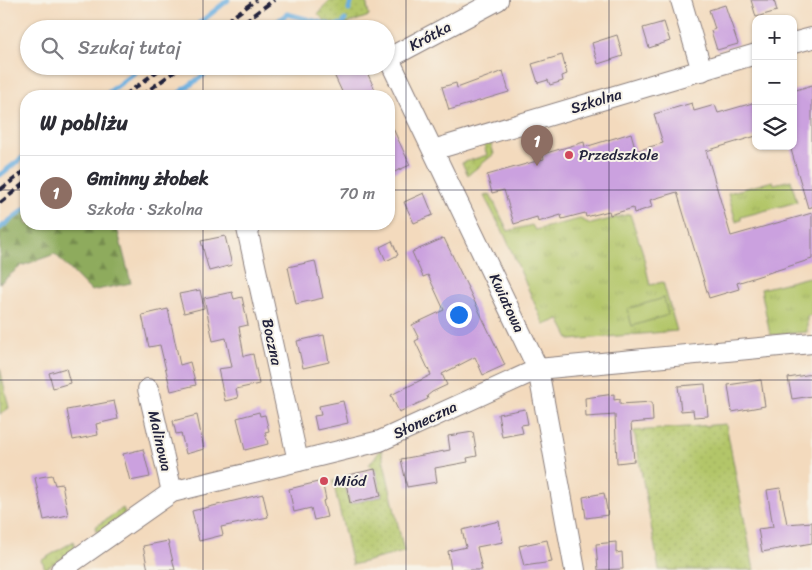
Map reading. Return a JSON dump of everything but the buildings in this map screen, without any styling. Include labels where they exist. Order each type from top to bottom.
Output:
[{"type":"street","name":"Krótka","points":[[395,52],[498,0]]},
{"type":"street","points":[[682,0],[702,70]]},
{"type":"street","points":[[797,42],[812,38]]},
{"type":"street","name":"Szkolna","points":[[433,150],[752,55]]},
{"type":"street","name":"Kwiatowa","points":[[395,71],[538,369],[575,570]]},
{"type":"street","name":"Boczna","points":[[247,230],[298,461]]},
{"type":"street","name":"Słoneczna","points":[[61,570],[172,492],[380,441],[538,369],[812,343]]},
{"type":"street","name":"Malinowa","points":[[148,390],[172,492]]},
{"type":"green space","points":[[330,0],[366,0],[369,16],[358,20],[324,20],[318,14]]},
{"type":"green space","points":[[490,141],[494,154],[468,175],[462,163],[487,155],[483,143]]},
{"type":"green space","points":[[791,180],[797,202],[741,217],[741,220],[736,222],[728,193],[773,181],[774,184]]},
{"type":"green space","points":[[490,194],[508,231],[532,225],[535,230],[580,219],[591,224],[630,214],[642,250],[650,285],[663,282],[677,331],[570,340],[559,319],[544,325],[505,236],[484,196]]},
{"type":"green space","points":[[20,212],[20,230],[118,230],[131,283],[91,291],[55,254],[21,266],[0,283],[0,227]]},
{"type":"green space","points":[[809,277],[812,286],[812,315],[807,316],[807,332],[770,335],[761,289]]},
{"type":"green space","points":[[664,298],[668,315],[632,326],[627,309]]},
{"type":"green space","points":[[0,368],[9,408],[0,414]]},
{"type":"green space","points":[[726,424],[754,570],[659,570],[634,431]]},
{"type":"green space","points":[[381,449],[404,552],[352,565],[333,481],[343,479],[350,504],[382,496],[375,469],[369,465]]},
{"type":"green space","points":[[123,508],[125,513],[102,531],[96,531],[95,527]]},
{"type":"green space","points":[[74,541],[75,550],[45,569],[42,560]]},
{"type":"waterway","points":[[203,20],[228,0]]},
{"type":"waterway","points":[[349,10],[352,0]]},
{"type":"waterway","points":[[279,20],[287,14],[310,20]]},
{"type":"waterway","points":[[112,90],[131,75]]},
{"type":"waterway","points":[[183,90],[204,75]]},
{"type":"waterway","points":[[0,175],[20,160]]},
{"type":"waterway","points":[[0,228],[20,213]]},
{"type":"railway","points":[[228,20],[256,0]]},
{"type":"railway","points":[[246,20],[274,0]]},
{"type":"railway","points":[[132,90],[152,75]]},
{"type":"railway","points":[[149,90],[170,75]]},
{"type":"railway","points":[[0,190],[20,175]]},
{"type":"railway","points":[[0,203],[20,187]]},
{"type":"place","name":"Przedszkole","points":[[569,155]]},
{"type":"place","name":"Gminny żłobek","points":[[537,166]]},
{"type":"place","name":"Miód","points":[[324,481]]}]
